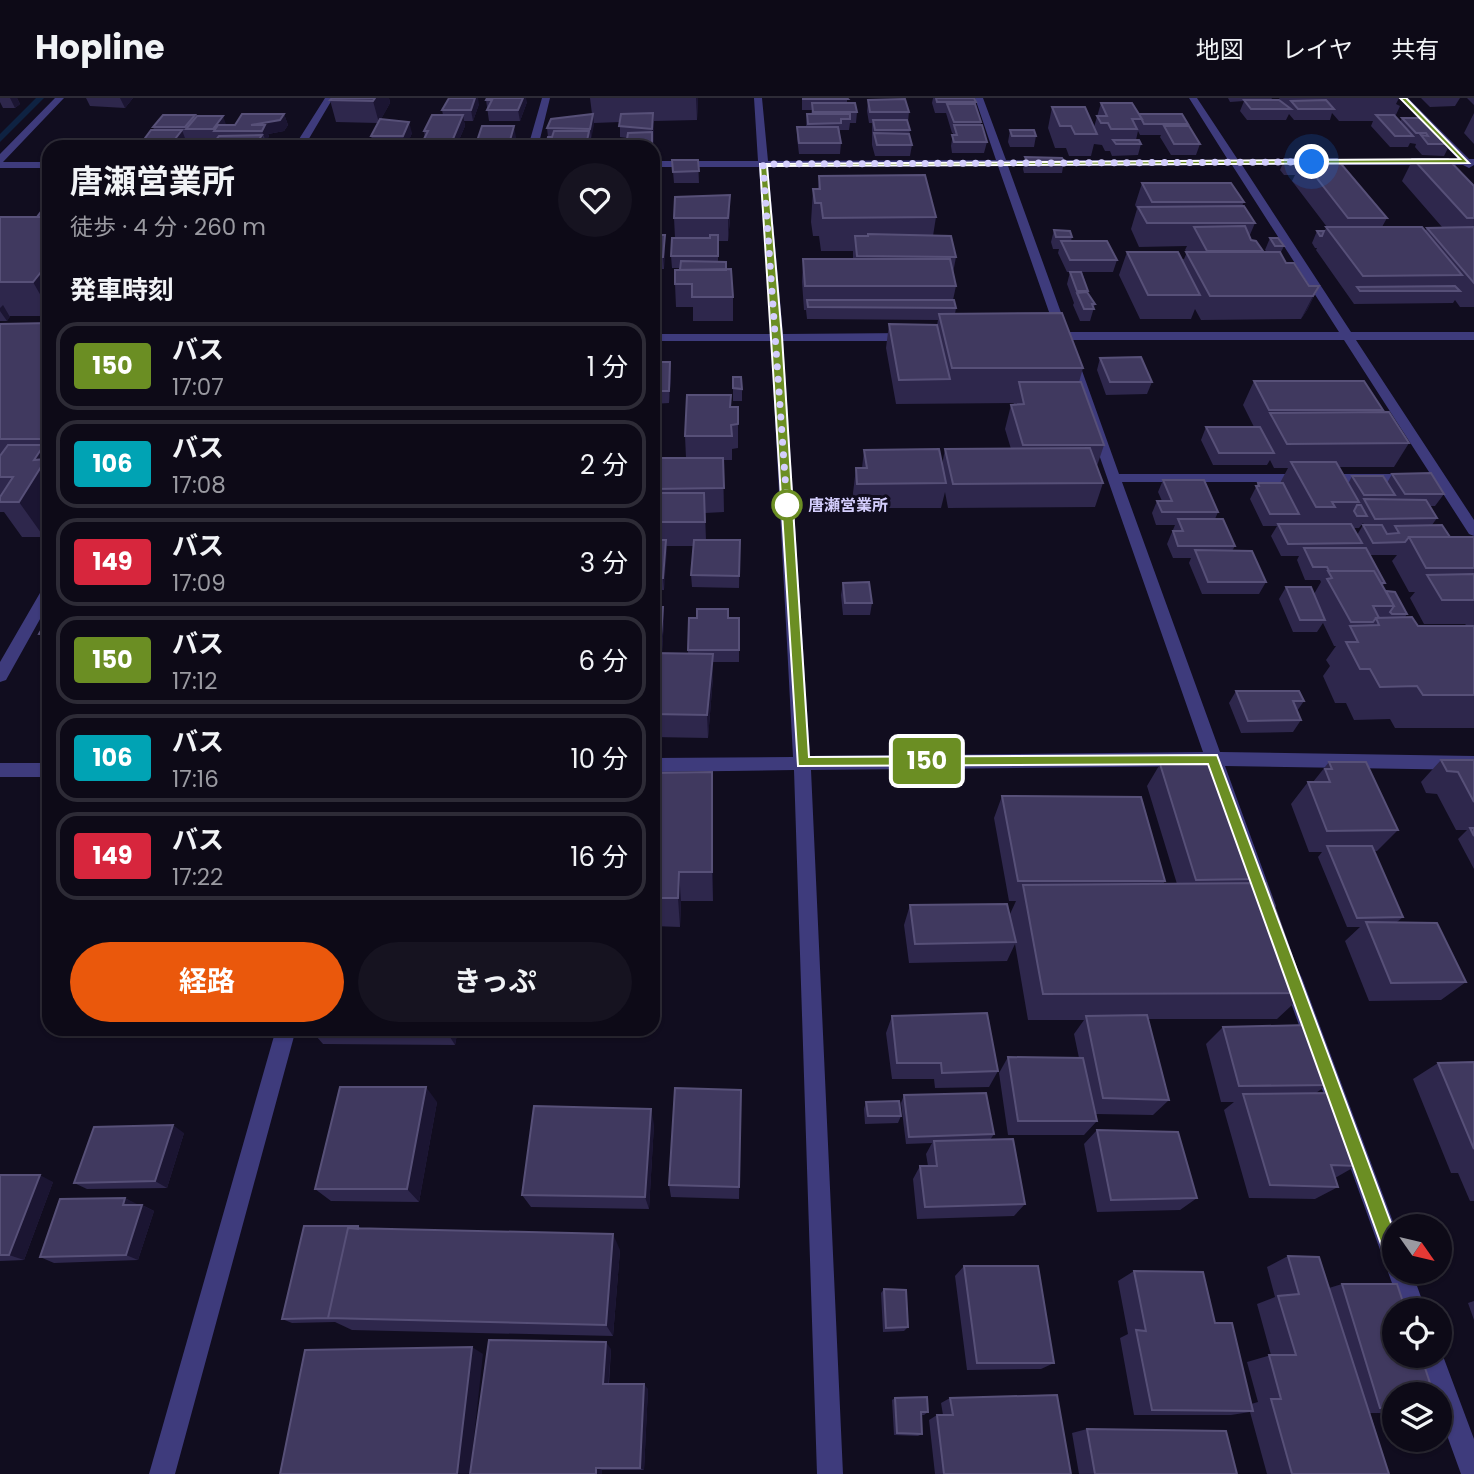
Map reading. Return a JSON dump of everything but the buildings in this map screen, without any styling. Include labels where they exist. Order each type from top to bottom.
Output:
[{"type":"street","points":[[0,162],[60,98]]},
{"type":"street","points":[[303,140],[329,98]]},
{"type":"street","points":[[535,140],[546,98]]},
{"type":"street","points":[[758,98],[777,337],[802,762],[830,1474]]},
{"type":"street","points":[[979,98],[1000,163],[1066,336],[1212,759],[1270,917]]},
{"type":"street","points":[[1193,98],[1474,531]]},
{"type":"street","points":[[1404,98],[1471,164]]},
{"type":"street","points":[[0,162],[42,165]]},
{"type":"street","points":[[660,164],[1471,164]]},
{"type":"street","points":[[1039,336],[1474,335]]},
{"type":"street","points":[[660,338],[915,337]]},
{"type":"street","points":[[1115,478],[1439,478]]},
{"type":"street","points":[[0,676],[42,602]]},
{"type":"street","points":[[660,765],[1212,759],[1474,763]]},
{"type":"street","points":[[0,770],[42,770]]},
{"type":"street","points":[[1284,956],[1382,1223]]},
{"type":"street","points":[[162,1474],[284,1036]]},
{"type":"street","points":[[1434,1368],[1474,1474]]},
{"type":"waterway","points":[[0,139],[40,98]]},
{"type":"bus line","name":"150","points":[[1382,1223],[1212,759],[802,762],[777,337],[763,164],[1466,162],[1404,98]]},
{"type":"place","name":"唐瀬営業所","points":[[787,505]]},
{"type":"route","points":[[787,505],[763,164],[1312,162]]}]
